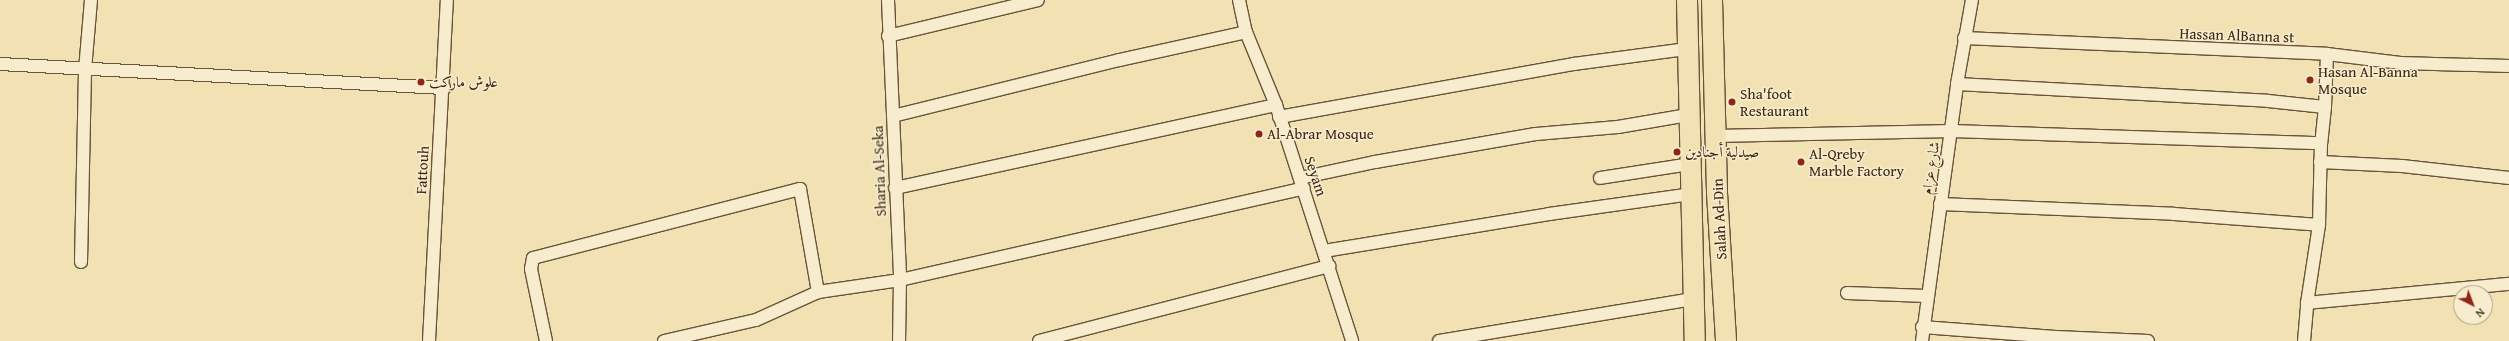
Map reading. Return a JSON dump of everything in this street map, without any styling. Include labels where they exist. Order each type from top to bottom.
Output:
[{"type":"highway","name":"Salah Ad-Din","points":[[1687,0],[1692,299],[1695,341]]},
{"type":"highway","name":"Salah Ad-Din","points":[[1712,0],[1715,136],[1726,341]]},
{"type":"street","points":[[80,262],[85,70],[91,0]]},
{"type":"street","name":"Fattouh","points":[[429,341],[444,88],[447,0]]},
{"type":"street","name":"Sharia Al-Seka","points":[[888,0],[888,36],[900,280],[899,341]]},
{"type":"street","points":[[888,36],[1038,0]]},
{"type":"street","name":"Seyam","points":[[1239,0],[1246,32],[1277,111],[1302,183],[1352,341]]},
{"type":"street","name":"شارع عزام","points":[[1922,341],[1922,327],[1926,296],[1952,131],[1957,84],[1972,0]]},
{"type":"street","points":[[893,116],[1119,60],[1246,32]]},
{"type":"street","name":"Hassan AlBanna st","points":[[1964,38],[2327,54],[2400,63],[2509,66]]},
{"type":"street","points":[[895,188],[1277,111],[1574,64],[1687,49]]},
{"type":"street","points":[[2304,341],[2307,303],[2319,225],[2320,162],[2325,107],[2327,54]]},
{"type":"street","points":[[0,64],[85,70],[254,76],[444,88]]},
{"type":"street","points":[[1957,84],[2260,100],[2325,107]]},
{"type":"street","points":[[664,341],[756,320],[818,292],[900,280],[1302,183],[1375,162],[1536,134],[1618,127],[1688,115]]},
{"type":"street","points":[[1715,136],[1952,131],[2321,143]]},
{"type":"street","points":[[2320,162],[2402,166],[2509,178]]},
{"type":"street","points":[[1600,178],[1690,164]]},
{"type":"street","points":[[546,341],[531,269],[533,258],[800,189],[818,292]]},
{"type":"street","points":[[1324,251],[1549,214],[1691,194]]},
{"type":"street","points":[[1940,204],[2174,214],[2319,225]]},
{"type":"street","points":[[1039,341],[1329,266]]},
{"type":"street","points":[[2307,303],[2509,284]]},
{"type":"street","points":[[1847,293],[1926,296]]},
{"type":"street","points":[[1439,341],[1692,299]]},
{"type":"street","points":[[1922,327],[2056,337],[2148,341]]},
{"type":"place","name":"Hasan Al-Banna Mosque","points":[[2310,80]]},
{"type":"place","name":"علوش ماركت","points":[[421,82]]},
{"type":"place","name":"Sha'foot Restaurant","points":[[1732,102]]},
{"type":"place","name":"Al-Abrar Mosque","points":[[1259,134]]},
{"type":"place","name":"صيدلية أجنادين","points":[[1677,152]]},
{"type":"place","name":"Al-Qreby Marble Factory","points":[[1801,162]]}]
